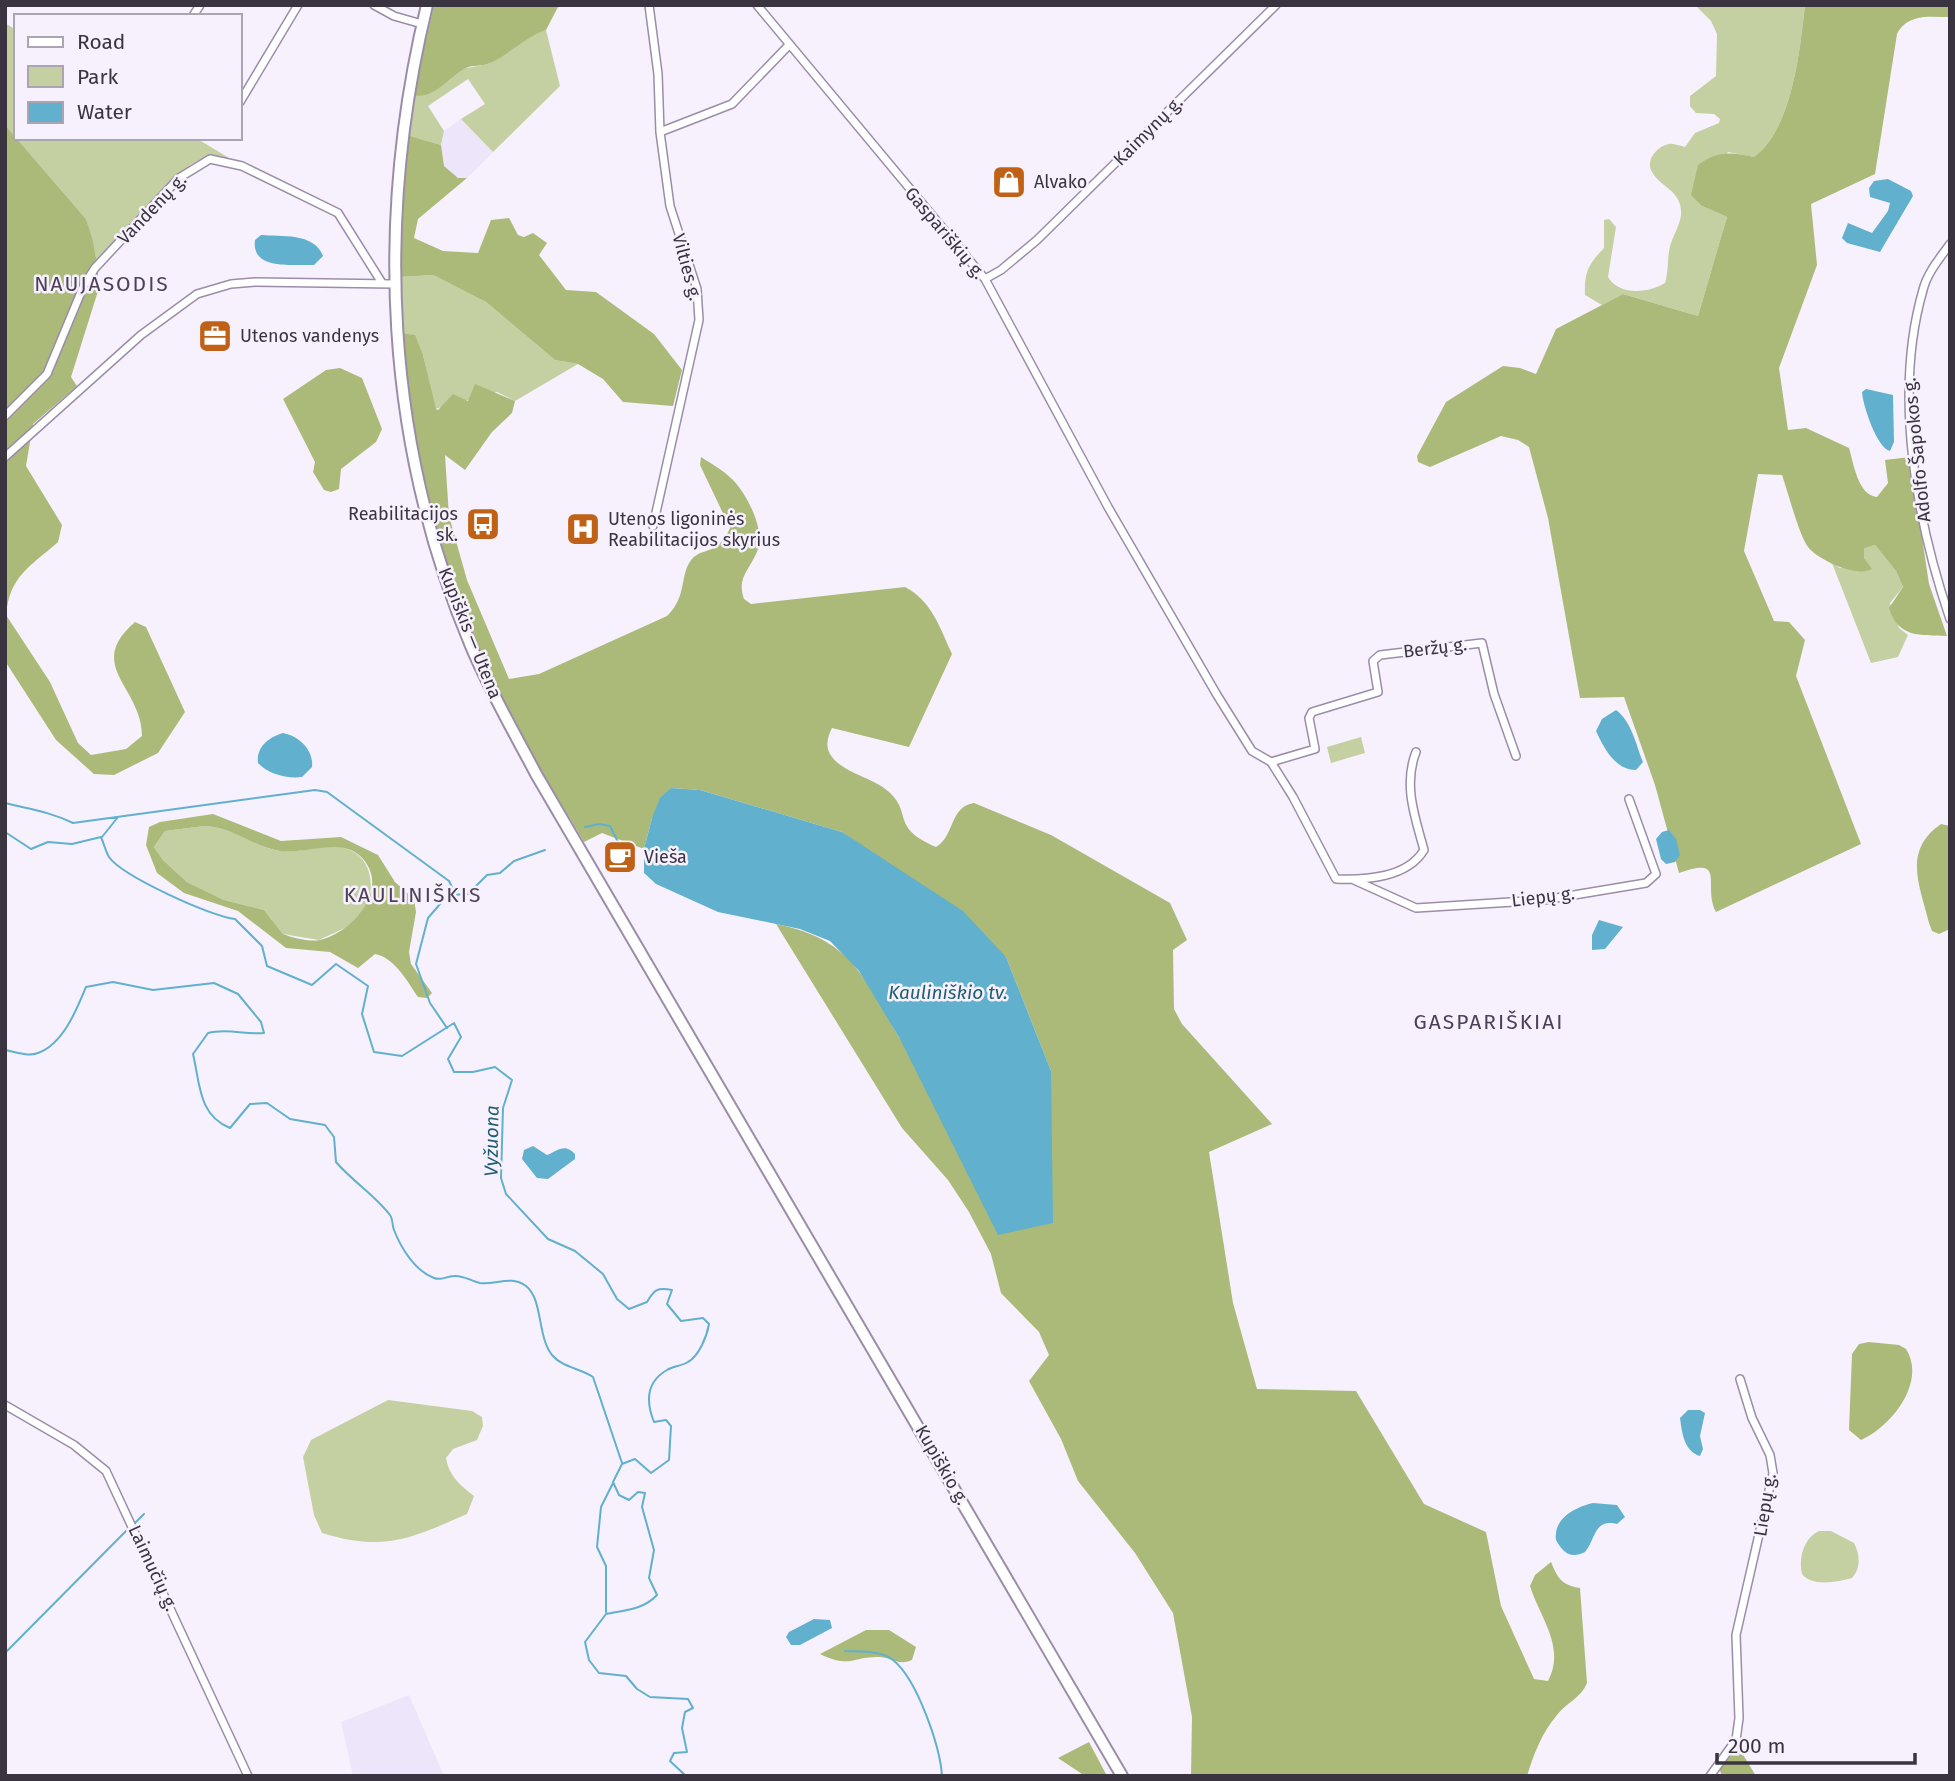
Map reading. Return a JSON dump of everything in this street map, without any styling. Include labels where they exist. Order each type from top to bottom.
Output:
[{"type":"main road","name":"Kupiškis — Utena","points":[[426,5],[403,130],[388,283],[418,472],[439,556],[471,646],[536,774],[761,1156]]},
{"type":"main road","name":"Kupiškio g.","points":[[761,1156],[1122,1776]]},
{"type":"street","points":[[242,99],[271,55],[298,5]]},
{"type":"street","points":[[374,5],[394,16],[422,24]]},
{"type":"street","name":"Vilties g.","points":[[649,5],[658,74],[660,132],[670,206],[697,289],[699,320],[653,526]]},
{"type":"street","name":"Gaspariškių g.","points":[[757,5],[985,279],[1137,558],[1242,738],[1252,751],[1271,762]]},
{"type":"street","name":"Kaimynų g.","points":[[985,279],[1002,270],[1037,240],[1276,5]]},
{"type":"street","points":[[660,132],[732,104],[789,45]]},
{"type":"street","name":"Vandenų g.","points":[[5,416],[47,374],[84,285],[95,268],[179,178],[210,159],[242,166],[338,213],[388,283]]},
{"type":"street","name":"Adolfo Šapokos g.","points":[[1950,244],[1923,288],[1908,365],[1910,427],[1922,517],[1933,570],[1950,619]]},
{"type":"street","points":[[5,457],[79,387],[172,311],[197,294],[231,284],[388,283]]},
{"type":"street","name":"Beržų g.","points":[[1271,762],[1315,750],[1308,718],[1312,712],[1378,692],[1372,670],[1373,661],[1380,654],[1482,643],[1494,694],[1516,756]]},
{"type":"street","points":[[1271,762],[1336,878],[1354,880],[1404,870],[1417,861],[1424,850],[1413,816],[1410,784],[1416,752]]},
{"type":"street","name":"Liepų g.","points":[[1354,880],[1416,908],[1544,900],[1646,883],[1656,874],[1629,799]]},
{"type":"street","name":"Liepų g.","points":[[1710,1776],[1736,1740],[1736,1635],[1773,1473],[1770,1455],[1752,1418],[1740,1379]]},
{"type":"street","name":"Laimučių g.","points":[[5,1405],[74,1445],[106,1471],[248,1776]]},
{"type":"shaded area","points":[[461,119],[493,152],[467,178],[458,178],[444,166],[441,145],[444,131]]},
{"type":"shaded area","points":[[409,1695],[444,1776],[353,1776],[341,1722]]},
{"type":"green space","points":[[434,5],[559,5],[546,30],[490,63],[464,69],[434,91],[420,96],[413,95]]},
{"type":"green space","points":[[1695,5],[1805,5],[1797,66],[1786,109],[1767,145],[1754,157],[1728,152],[1702,206],[1727,217],[1698,316],[1623,294],[1602,305],[1585,295],[1585,280],[1588,268],[1604,248],[1604,220],[1609,219],[1616,227],[1608,277],[1613,283],[1627,290],[1643,291],[1665,283],[1670,246],[1680,219],[1681,207],[1675,195],[1652,172],[1651,159],[1665,145],[1685,147],[1695,133],[1719,123],[1720,119],[1714,114],[1696,113],[1690,106],[1690,96],[1716,76],[1717,34],[1711,21]]},
{"type":"green space","points":[[1805,5],[1950,5],[1950,17],[1913,19],[1897,34],[1875,174],[1811,204],[1817,265],[1779,368],[1788,430],[1806,428],[1849,448],[1865,491],[1877,497],[1888,483],[1885,460],[1910,457],[1929,584],[1947,636],[1911,633],[1898,625],[1889,608],[1903,587],[1896,571],[1875,545],[1864,548],[1864,558],[1872,569],[1857,571],[1829,562],[1808,547],[1782,475],[1758,474],[1744,551],[1774,621],[1789,622],[1805,640],[1796,676],[1861,844],[1716,912],[1712,902],[1709,871],[1694,868],[1679,873],[1655,785],[1624,697],[1580,698],[1548,518],[1529,447],[1518,440],[1501,436],[1430,467],[1418,462],[1417,456],[1446,402],[1503,366],[1536,374],[1556,329],[1623,294],[1698,316],[1727,217],[1702,206],[1691,195],[1698,165],[1724,154],[1754,157],[1767,145],[1786,109],[1792,88]]},
{"type":"green space","points":[[5,23],[14,29],[14,136],[5,125]]},
{"type":"green space","points":[[546,30],[560,86],[493,152],[461,119],[485,104],[468,79],[428,106],[444,131],[441,145],[407,135],[413,95],[430,93],[462,69],[488,64],[536,33]]},
{"type":"green space","points":[[5,125],[14,135],[14,140],[18,140],[86,219],[98,267],[98,291],[71,377],[77,386],[33,424],[26,466],[62,525],[58,542],[17,581],[8,601],[6,615],[50,682],[78,743],[91,755],[126,749],[142,736],[140,719],[115,664],[115,651],[121,638],[135,622],[146,627],[185,712],[158,753],[114,775],[94,774],[56,740],[5,661]]},
{"type":"green space","points":[[407,135],[441,145],[444,166],[458,178],[467,178],[418,219],[414,238],[443,251],[478,253],[491,220],[509,218],[518,235],[524,237],[533,233],[547,243],[539,255],[566,290],[596,292],[654,334],[682,370],[673,406],[623,402],[603,379],[578,364],[555,360],[486,302],[433,275],[399,277]]},
{"type":"green space","points":[[18,140],[199,140],[234,161],[206,156],[190,165],[97,261],[86,219]]},
{"type":"green space","points":[[433,275],[486,302],[555,360],[578,364],[515,401],[497,392],[435,409],[423,355],[399,333],[399,277]]},
{"type":"green space","points":[[399,333],[415,335],[423,355],[436,409],[453,394],[468,401],[475,384],[515,401],[512,413],[492,432],[465,470],[445,455],[449,516],[467,580],[509,679],[539,674],[667,616],[674,608],[692,559],[720,543],[730,528],[700,465],[701,457],[733,480],[749,503],[757,523],[760,541],[743,579],[744,599],[751,604],[905,587],[929,607],[952,654],[909,747],[832,728],[828,747],[835,760],[889,792],[900,807],[907,827],[922,840],[936,847],[946,836],[960,810],[974,803],[1051,835],[1170,903],[1187,940],[1173,950],[1174,1009],[1182,1024],[1272,1124],[1209,1152],[1233,1303],[1257,1389],[1356,1391],[1424,1504],[1486,1532],[1501,1606],[1534,1679],[1548,1681],[1554,1656],[1550,1633],[1530,1586],[1535,1575],[1551,1562],[1561,1580],[1580,1588],[1587,1683],[1547,1729],[1527,1776],[1191,1776],[1192,1717],[1173,1613],[1135,1553],[1078,1481],[1061,1439],[1029,1381],[1049,1355],[1039,1332],[1001,1293],[991,1254],[969,1212],[948,1180],[902,1128],[776,924],[802,931],[839,951],[865,980],[900,1039],[1051,1071],[1006,957],[842,832],[700,790],[672,788],[652,818],[644,849],[602,833],[584,842],[497,694],[459,605],[446,567],[427,490]]},
{"type":"green space","points":[[340,368],[362,378],[382,429],[376,442],[341,469],[339,489],[331,492],[324,490],[313,472],[315,462],[283,399],[326,370]]},
{"type":"green space","points":[[1875,545],[1896,571],[1903,587],[1890,603],[1899,628],[1908,635],[1898,657],[1871,663],[1832,563],[1840,568],[1871,569],[1864,558],[1864,547]]},
{"type":"green space","points":[[1361,737],[1365,753],[1331,763],[1327,747]]},
{"type":"green space","points":[[213,814],[281,841],[341,837],[378,855],[395,882],[414,899],[416,912],[409,952],[411,964],[432,993],[427,998],[418,997],[400,971],[382,956],[375,954],[358,968],[330,952],[286,948],[238,911],[184,893],[157,873],[146,845],[149,827],[160,822]],"holes":[[[215,827],[280,851],[335,847],[355,852],[370,871],[370,896],[355,919],[332,936],[311,940],[283,934],[264,910],[224,900],[187,882],[163,860],[154,847],[165,831]]]},
{"type":"green space","points":[[1941,824],[1950,826],[1950,929],[1939,934],[1932,931],[1929,923],[1917,870],[1921,846],[1929,834]]},
{"type":"green space","points":[[205,826],[225,830],[261,846],[281,851],[338,847],[355,853],[363,860],[370,879],[371,890],[364,911],[348,926],[319,940],[283,934],[264,910],[224,900],[187,882],[163,860],[154,847],[165,831]]},
{"type":"green space","points":[[1869,1342],[1899,1345],[1906,1349],[1912,1375],[1903,1402],[1894,1414],[1884,1425],[1861,1440],[1849,1430],[1852,1354],[1859,1344]]},
{"type":"green space","points":[[388,1400],[472,1411],[482,1417],[483,1426],[477,1440],[453,1449],[446,1458],[452,1475],[474,1496],[467,1514],[396,1540],[363,1542],[322,1533],[314,1515],[303,1457],[311,1440]]},
{"type":"green space","points":[[1819,1531],[1831,1531],[1854,1543],[1859,1561],[1852,1578],[1819,1582],[1802,1574],[1803,1549],[1809,1538]]},
{"type":"green space","points":[[866,1630],[889,1630],[916,1647],[912,1660],[899,1662],[871,1657],[839,1661],[820,1654]]},
{"type":"green space","points":[[1089,1742],[1107,1776],[1085,1776],[1058,1758]]},
{"type":"green space","points":[[1735,1747],[1739,1748],[1756,1776],[1722,1776],[1719,1768]]},
{"type":"water","points":[[1888,179],[1911,191],[1913,196],[1880,252],[1847,243],[1842,238],[1848,223],[1872,233],[1888,211],[1890,203],[1870,197],[1869,188],[1874,181]]},
{"type":"water","points":[[261,235],[305,239],[319,248],[323,256],[314,265],[285,265],[266,261],[256,250],[255,240]]},
{"type":"water","points":[[1866,389],[1893,395],[1894,442],[1890,451],[1880,442],[1868,416],[1862,392]]},
{"type":"water","points":[[1616,710],[1630,727],[1643,762],[1636,770],[1616,762],[1596,731],[1602,719]]},
{"type":"water","points":[[283,733],[300,741],[311,755],[312,767],[302,777],[278,775],[258,763],[259,752],[264,744]]},
{"type":"water","name":"Kauliniškio tv.","points":[[671,788],[700,790],[842,832],[963,911],[1006,957],[1051,1071],[1053,1223],[998,1235],[900,1039],[859,971],[830,941],[800,929],[718,912],[656,884],[644,873],[644,849],[652,818],[660,798]]},
{"type":"water","points":[[1669,830],[1676,839],[1680,855],[1675,862],[1666,864],[1661,859],[1656,839],[1662,832]]},
{"type":"water","points":[[1599,920],[1623,927],[1605,949],[1592,950],[1592,935]]},
{"type":"water","points":[[533,1146],[547,1155],[561,1148],[568,1149],[575,1154],[575,1159],[548,1179],[537,1178],[522,1159],[524,1150]]},
{"type":"water","points":[[1688,1410],[1705,1413],[1700,1436],[1703,1449],[1700,1456],[1690,1450],[1683,1435],[1680,1418]]},
{"type":"water","points":[[1593,1503],[1617,1505],[1625,1517],[1617,1524],[1609,1523],[1600,1527],[1585,1552],[1568,1554],[1556,1540],[1558,1526],[1573,1511]]},
{"type":"water","points":[[814,1619],[830,1620],[832,1628],[800,1645],[791,1645],[786,1637],[789,1632]]},
{"type":"waterway","points":[[5,803],[48,813],[73,823],[315,790],[327,792],[449,881],[453,889],[428,918],[416,964],[430,1003],[447,1028]]},
{"type":"waterway","points":[[102,837],[118,817]]},
{"type":"waterway","points":[[585,827],[599,824],[610,826],[618,842]]},
{"type":"waterway","name":"Vyžuona","points":[[5,832],[31,849],[48,842],[72,844],[101,837],[109,857],[131,874],[188,904],[235,919],[262,946],[267,966],[312,985],[336,964],[368,986],[362,1014],[374,1052],[402,1056],[454,1023],[461,1037],[448,1059],[454,1072],[473,1072],[495,1067],[512,1080],[503,1108],[501,1178],[506,1194],[548,1239],[575,1251],[603,1274],[617,1299],[629,1309],[647,1302],[656,1290],[672,1290],[667,1304],[681,1321],[703,1318],[709,1324],[696,1355],[686,1363],[660,1375],[652,1386],[649,1400],[654,1422],[666,1420],[671,1426],[669,1460],[651,1473],[635,1459],[622,1464],[613,1482],[619,1495],[629,1500],[638,1492],[645,1493],[642,1507],[654,1550],[649,1578],[657,1595],[640,1607],[606,1614],[585,1642],[589,1660],[599,1673],[626,1676],[637,1689],[650,1697],[688,1699],[693,1708],[685,1712],[682,1728],[687,1752],[674,1753],[670,1761],[686,1776]]},
{"type":"waterway","points":[[450,895],[468,894],[487,875],[500,873],[514,861],[545,850]]},
{"type":"waterway","points":[[5,1050],[22,1054],[38,1053],[55,1042],[68,1025],[86,987],[113,982],[153,990],[214,983],[238,994],[261,1022],[264,1033],[208,1033],[193,1054],[202,1097],[212,1115],[230,1128],[250,1104],[267,1103],[290,1119],[325,1125],[334,1137],[336,1162],[390,1215],[401,1244],[410,1258],[427,1275],[437,1279],[464,1277],[480,1283],[515,1281],[526,1286],[535,1300],[544,1338],[552,1355],[561,1363],[593,1377],[622,1463]]},
{"type":"waterway","points":[[606,1612],[606,1566],[597,1547],[601,1507],[613,1483]]},
{"type":"waterway","points":[[136,1522],[144,1514]]},
{"type":"waterway","points":[[5,1653],[128,1529]]},
{"type":"waterway","points":[[845,1651],[882,1655],[893,1660],[902,1669],[926,1714],[937,1748],[942,1776]]},
{"type":"place","name":"Alvako","points":[[1009,182]]},
{"type":"place","name":"Utenos vandenys","points":[[215,336]]},
{"type":"place","name":"Reabilitacijos sk.","points":[[483,524]]},
{"type":"place","name":"Utenos ligoninės Reabilitacijos skyrius","points":[[583,529]]},
{"type":"place","name":"Vieša","points":[[620,857]]},
{"type":"district","name":"NAUJASODIS","points":[[102,284]]},
{"type":"district","name":"KAULINIŠKIS","points":[[413,895]]},
{"type":"district","name":"GASPARIŠKIAI","points":[[1489,1022]]}]
